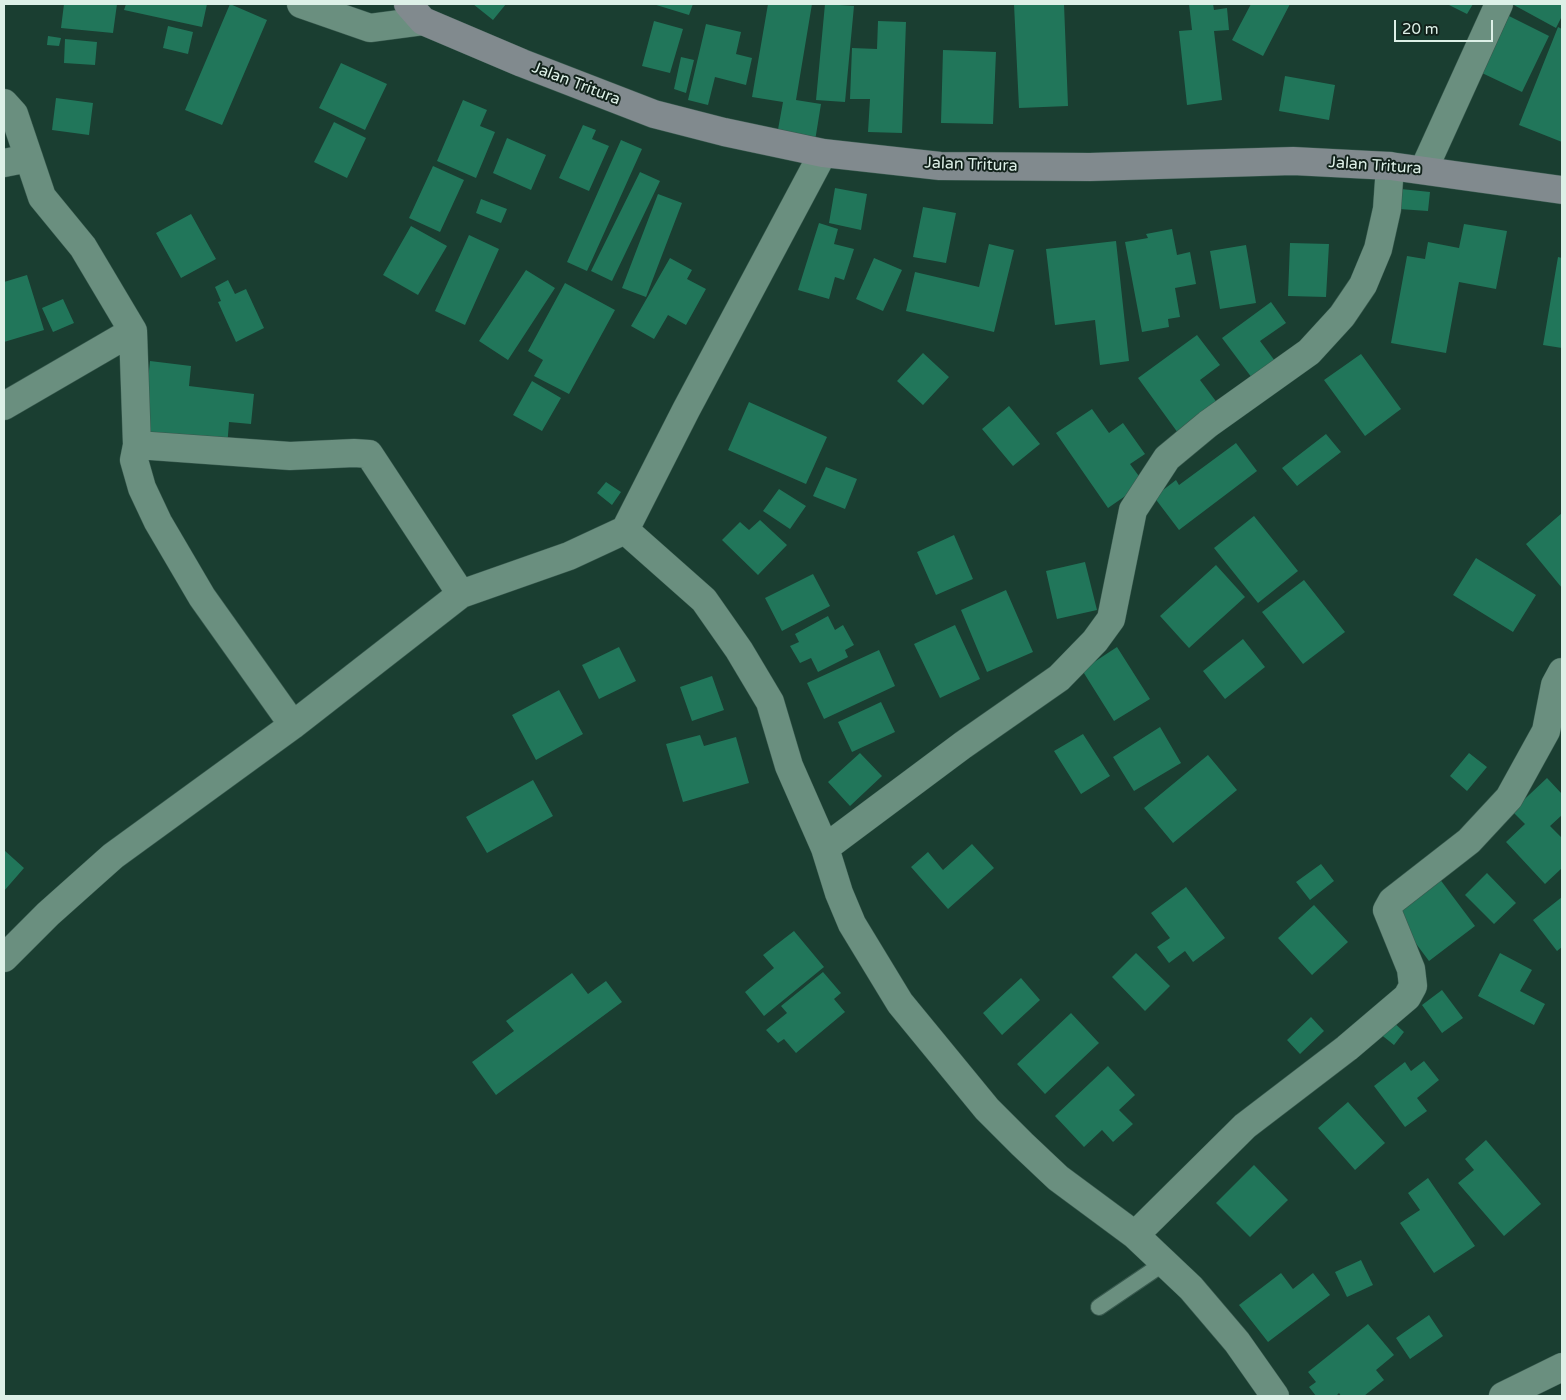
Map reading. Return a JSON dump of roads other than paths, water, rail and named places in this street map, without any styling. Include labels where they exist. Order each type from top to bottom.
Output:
[{"type":"street","points":[[301,4],[370,28],[416,12]]},
{"type":"street","points":[[1424,170],[1499,4]]},
{"type":"street","name":"Jalan Tritura","points":[[416,12],[522,63],[654,114],[724,132],[823,153],[940,166],[1090,167],[1293,161],[1390,166],[1562,190]]},
{"type":"street","points":[[4,103],[14,114],[16,160],[42,197],[83,248],[133,331],[137,445],[134,460],[142,488],[158,522],[202,598],[293,726]]},
{"type":"street","points":[[4,958],[54,908],[113,856],[293,726],[462,594],[569,556],[625,530],[686,410],[823,153]]},
{"type":"street","points":[[824,848],[1059,678],[1095,641],[1111,619],[1133,510],[1167,458],[1208,424],[1309,352],[1342,316],[1362,285],[1380,241],[1387,209],[1390,166]]},
{"type":"street","points":[[4,406],[133,331]]},
{"type":"street","points":[[137,445],[290,456],[354,452],[369,454],[462,594]]},
{"type":"street","points":[[625,530],[704,600],[740,650],[770,702],[788,766],[824,848],[838,893],[852,924],[900,1003],[987,1109],[1022,1144],[1058,1178],[1135,1235],[1197,1294],[1237,1342],[1275,1396]]},
{"type":"street","points":[[1135,1235],[1246,1126],[1347,1048],[1407,997],[1413,986],[1412,969],[1387,910],[1392,901],[1469,841],[1510,798],[1546,731],[1555,685],[1562,672]]},
{"type":"street","points":[[1503,1396],[1562,1367]]},
{"type":"lane","points":[[1099,1307],[1164,1264]]}]
